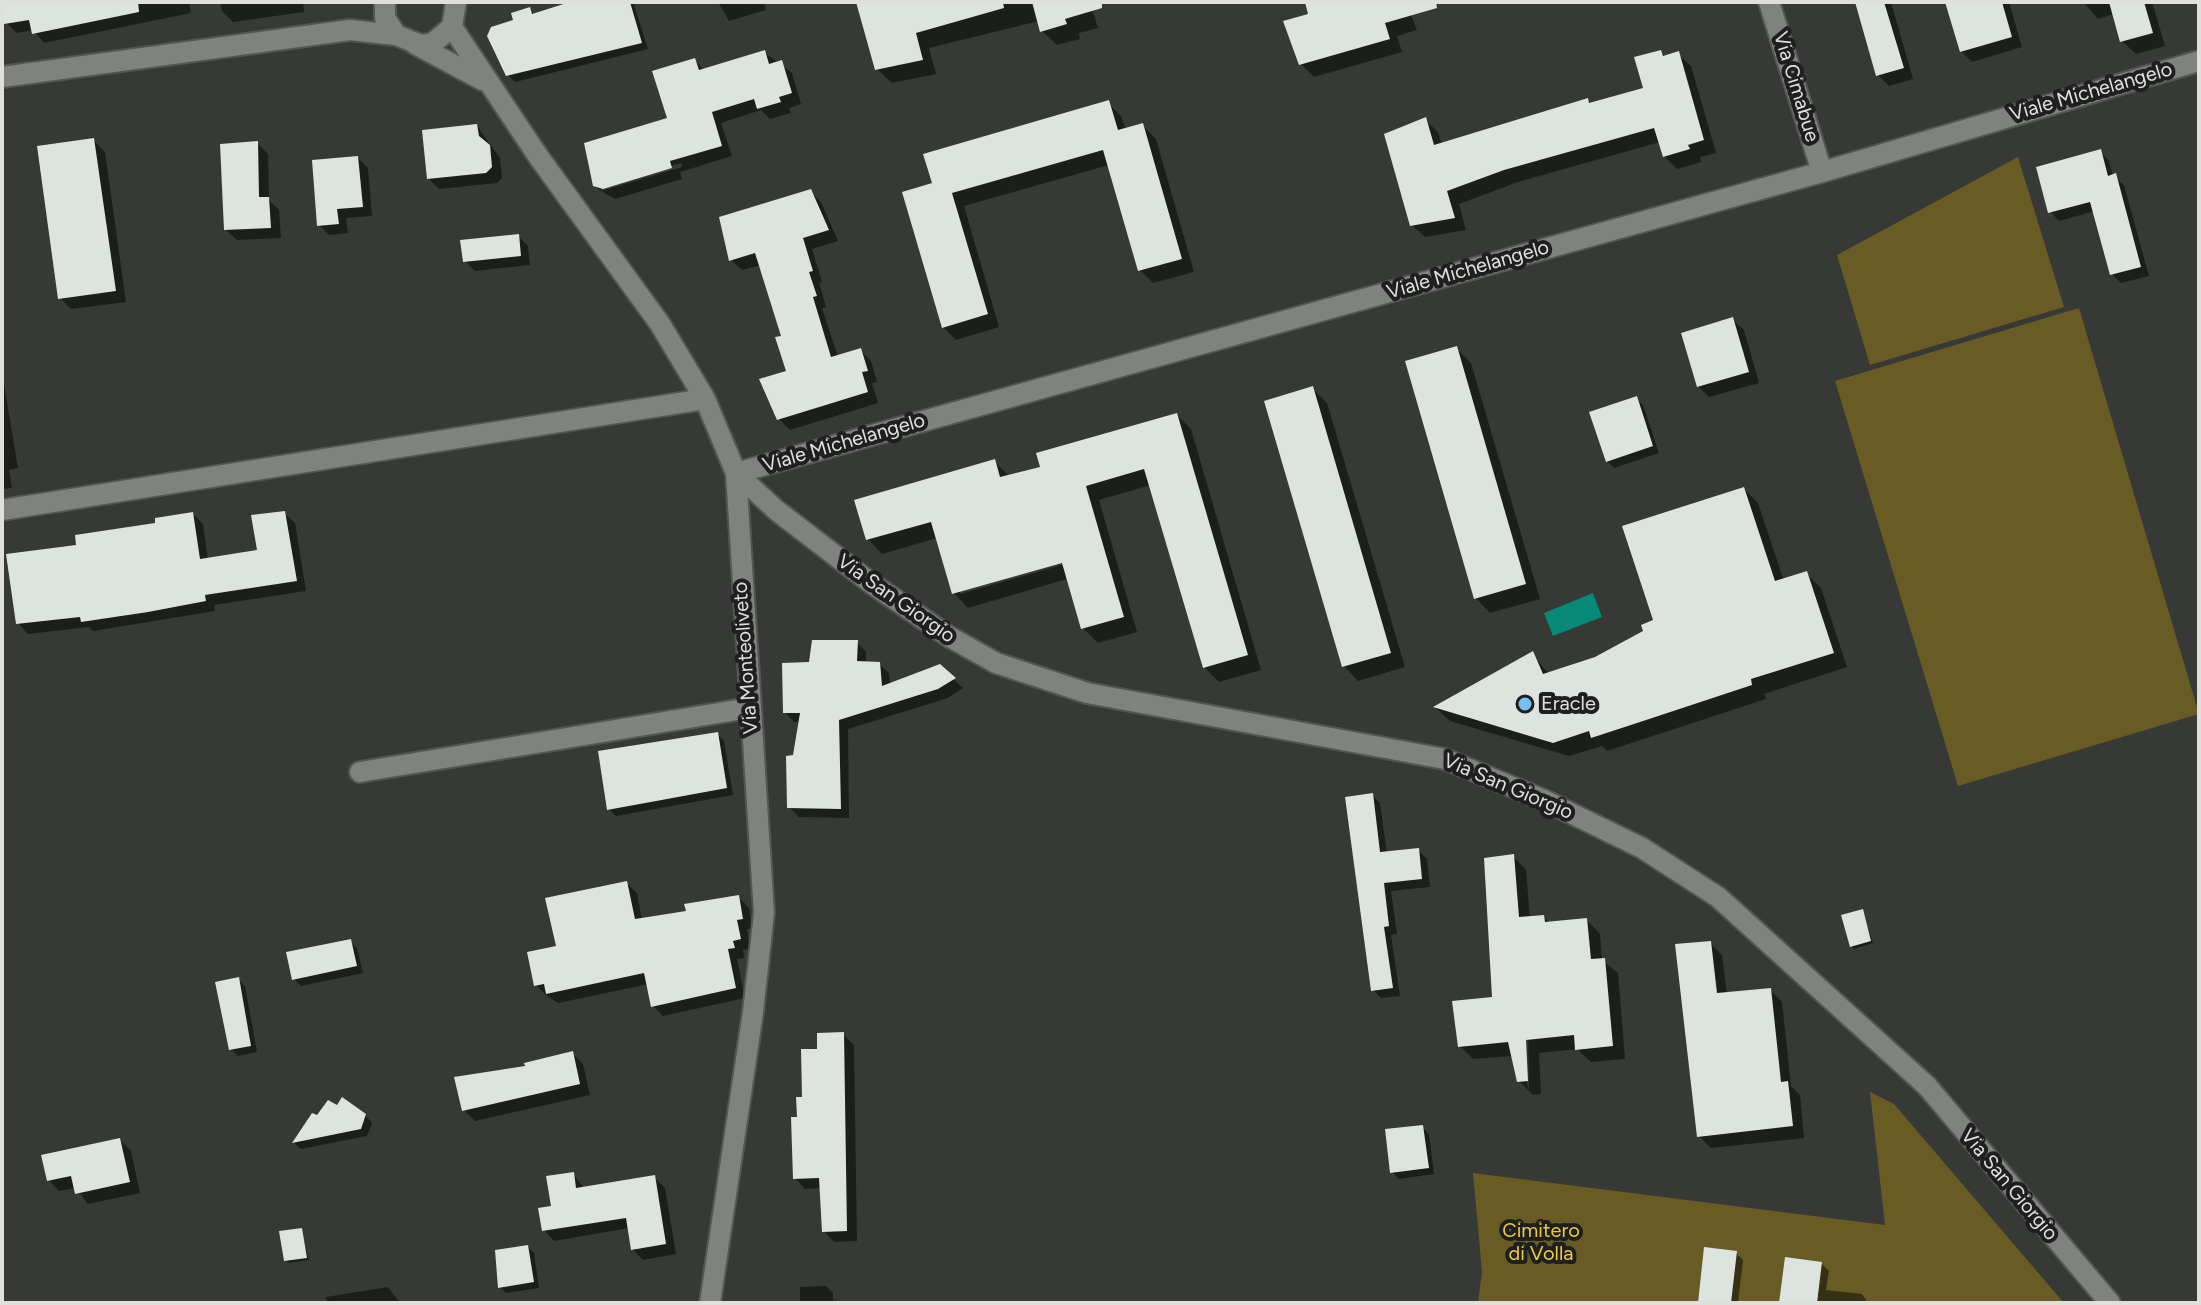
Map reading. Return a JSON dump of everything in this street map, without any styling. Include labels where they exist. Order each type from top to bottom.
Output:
[{"type":"street","name":"Via Cimabue","points":[[1769,2],[1822,172]]},
{"type":"street","points":[[350,30],[385,4]]},
{"type":"street","points":[[385,4],[385,18],[405,40]]},
{"type":"street","points":[[2,77],[350,30],[433,43],[457,9]]},
{"type":"street","name":"Via Monteoliveto","points":[[457,9],[487,83],[660,324],[705,399],[736,473],[764,913],[753,1012],[710,1303]]},
{"type":"street","name":"Via Monteoliveto","points":[[405,40],[487,83]]},
{"type":"street","name":"Viale Michelangelo","points":[[736,473],[1822,172],[2199,61]]},
{"type":"street","points":[[2,510],[705,399]]},
{"type":"street","name":"Via San Giorgio","points":[[736,473],[786,518],[871,583],[948,636],[996,663],[1087,693],[1445,759],[1544,800],[1642,848],[1718,897],[1927,1086],[2110,1303]]},
{"type":"street","points":[[360,772],[749,708]]},
{"type":"green space","points":[[2018,157],[2064,307],[1870,365],[1837,255]]},
{"type":"green space","points":[[2079,308],[2199,714],[1958,786],[1835,381]]},
{"type":"green space","name":"Cimitero di Volla","points":[[1870,1092],[1894,1104],[2064,1303],[1478,1303],[1482,1272],[1473,1173],[1885,1225]]},
{"type":"shaded area","points":[[1593,593],[1602,617],[1553,636],[1544,613]]},
{"type":"building","points":[[2,2],[138,2],[139,12],[32,34],[29,20],[4,24]]},
{"type":"building","points":[[570,2],[630,2],[642,43],[506,76],[487,36],[491,27],[513,20],[511,13],[530,7],[532,14]]},
{"type":"building","points":[[856,2],[1003,2],[1004,8],[916,33],[923,60],[875,70]]},
{"type":"building","points":[[1032,2],[1102,2],[1102,8],[1065,19],[1067,24],[1040,32]]},
{"type":"building","points":[[1305,2],[1436,2],[1437,8],[1385,23],[1390,39],[1299,65],[1283,21],[1308,14]]},
{"type":"building","points":[[1855,2],[1884,2],[1904,68],[1876,76]]},
{"type":"building","points":[[1945,2],[2002,2],[2012,37],[1960,52]]},
{"type":"building","points":[[2109,2],[2144,2],[2153,33],[2120,42]]},
{"type":"building","points":[[765,50],[769,64],[782,60],[792,93],[779,97],[781,102],[757,109],[754,99],[712,112],[722,146],[670,161],[672,168],[603,189],[593,186],[584,143],[667,118],[652,71],[695,58],[699,70]]},
{"type":"building","points":[[1661,50],[1663,56],[1679,51],[1704,140],[1688,145],[1690,149],[1663,157],[1654,128],[1504,170],[1447,191],[1455,218],[1410,226],[1384,134],[1426,117],[1434,145],[1588,98],[1589,103],[1643,88],[1634,57]]},
{"type":"building","points":[[1109,100],[1118,130],[1143,123],[1182,259],[1138,271],[1103,150],[952,193],[988,314],[942,328],[902,192],[932,183],[923,154]]},
{"type":"building","points":[[477,124],[479,136],[490,145],[492,167],[486,173],[427,179],[422,130]]},
{"type":"building","points":[[94,138],[116,291],[58,299],[37,146]]},
{"type":"building","points":[[258,141],[259,197],[269,197],[271,228],[224,230],[220,144]]},
{"type":"building","points":[[2101,149],[2108,176],[2116,173],[2141,267],[2110,275],[2090,202],[2048,213],[2036,167]]},
{"type":"building","points":[[358,156],[363,207],[337,209],[339,224],[317,226],[312,160]]},
{"type":"building","points":[[811,189],[829,230],[803,238],[813,271],[809,272],[817,296],[813,297],[831,357],[861,348],[868,371],[862,372],[868,392],[777,420],[759,379],[786,371],[775,337],[781,336],[755,253],[729,261],[719,217]]},
{"type":"building","points":[[519,234],[521,256],[463,262],[460,240]]},
{"type":"building","points":[[1733,317],[1749,372],[1697,387],[1681,333]]},
{"type":"building","points":[[1457,346],[1526,584],[1474,599],[1405,361]]},
{"type":"building","points":[[1313,386],[1391,653],[1342,667],[1264,401]]},
{"type":"building","points":[[1637,396],[1653,446],[1606,462],[1589,412]]},
{"type":"building","points":[[1177,413],[1248,655],[1203,668],[1144,469],[1086,486],[1124,617],[1081,629],[1062,563],[952,594],[931,522],[866,540],[854,500],[995,459],[1000,477],[1040,467],[1036,453]]},
{"type":"building","points":[[1744,487],[1775,581],[1807,571],[1834,653],[1751,679],[1752,685],[1591,738],[1589,731],[1553,743],[1433,707],[1533,651],[1543,674],[1595,657],[1643,631],[1641,625],[1653,620],[1622,526]]},
{"type":"building","points":[[285,511],[297,581],[205,595],[206,601],[148,612],[81,622],[80,617],[16,624],[6,554],[76,545],[75,535],[155,523],[155,518],[193,512],[200,559],[257,550],[251,515]]},
{"type":"building","points":[[812,640],[858,640],[857,661],[880,662],[882,686],[940,664],[956,678],[938,689],[839,720],[841,809],[787,808],[786,756],[793,755],[800,713],[783,713],[782,663],[809,662]]},
{"type":"building","points":[[718,732],[727,788],[607,810],[598,751]]},
{"type":"building","points":[[1373,793],[1380,852],[1419,848],[1422,879],[1384,883],[1389,926],[1384,927],[1393,988],[1371,991],[1345,797]]},
{"type":"building","points":[[1514,854],[1519,917],[1544,915],[1545,922],[1587,918],[1591,959],[1605,958],[1613,1046],[1575,1050],[1574,1035],[1526,1040],[1528,1081],[1517,1082],[1508,1042],[1458,1047],[1452,1001],[1492,997],[1484,858]]},
{"type":"building","points":[[627,881],[635,919],[686,911],[684,904],[739,895],[743,919],[737,920],[741,939],[733,941],[735,948],[728,949],[736,988],[651,1007],[644,973],[546,994],[544,984],[534,986],[527,952],[556,946],[545,898]]},
{"type":"building","points":[[1863,909],[1871,941],[1850,947],[1841,915]]},
{"type":"building","points":[[351,939],[357,966],[292,980],[286,952]]},
{"type":"building","points":[[1711,941],[1717,993],[1771,988],[1781,1082],[1788,1081],[1793,1126],[1697,1137],[1675,944]]},
{"type":"building","points":[[239,977],[251,1046],[229,1050],[215,982]]},
{"type":"building","points":[[844,1032],[847,1231],[822,1232],[819,1178],[793,1179],[791,1117],[797,1117],[796,1097],[802,1097],[801,1049],[817,1049],[817,1033]]},
{"type":"building","points":[[573,1051],[580,1084],[462,1111],[454,1077],[525,1066],[524,1063]]},
{"type":"building","points":[[342,1097],[366,1114],[361,1129],[292,1143],[312,1113],[317,1115],[328,1100],[337,1105]]},
{"type":"building","points":[[1423,1125],[1429,1168],[1390,1173],[1385,1129]]},
{"type":"building","points":[[120,1138],[130,1182],[75,1194],[71,1176],[47,1181],[41,1155]]},
{"type":"building","points":[[574,1172],[576,1188],[655,1175],[666,1244],[631,1250],[626,1218],[542,1231],[538,1208],[551,1206],[546,1176]]},
{"type":"building","points":[[302,1228],[307,1258],[284,1261],[279,1231]]},
{"type":"building","points":[[528,1245],[534,1282],[498,1288],[495,1250]]},
{"type":"building","points":[[1704,1247],[1737,1251],[1731,1303],[1698,1303]]},
{"type":"building","points":[[1785,1257],[1822,1262],[1817,1303],[1779,1303]]},
{"type":"place","name":"Eracle","points":[[1525,704]]}]
